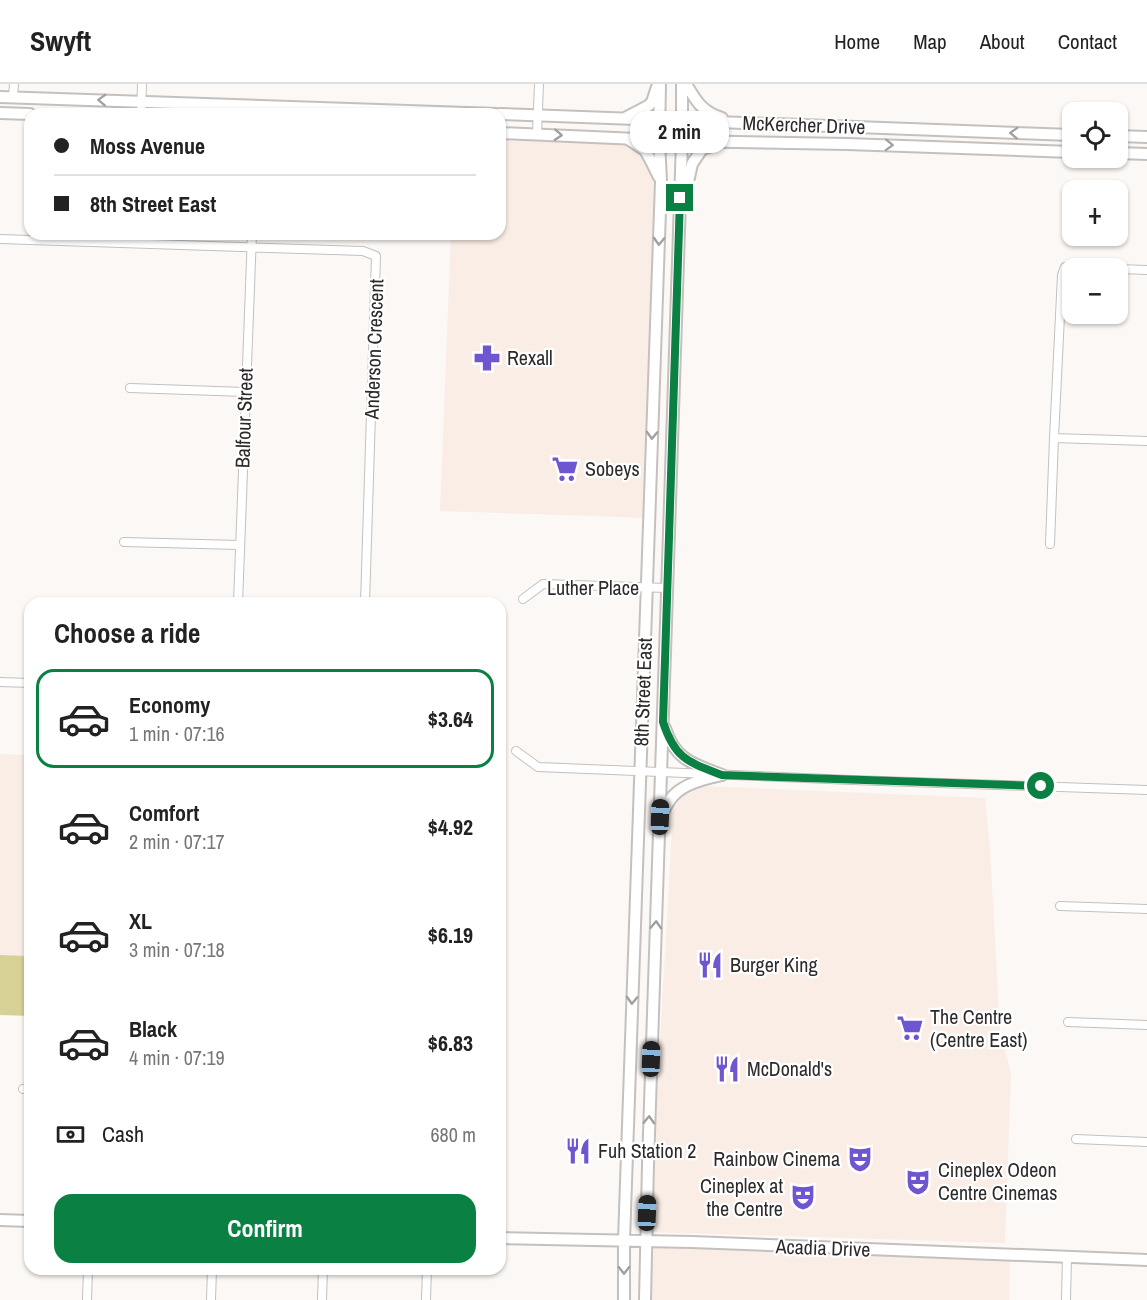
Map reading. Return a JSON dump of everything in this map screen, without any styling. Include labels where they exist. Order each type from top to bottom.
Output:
[{"type":"main road","points":[[624,119],[652,102],[659,84]]},
{"type":"main road","name":"8th Street East","points":[[624,1300],[624,1240],[661,182],[659,84]]},
{"type":"main road","points":[[684,84],[698,104],[712,115],[740,122]]},
{"type":"main road","name":"8th Street East","points":[[645,1300],[684,84]]},
{"type":"main road","name":"McKercher Drive","points":[[0,97],[141,101],[231,108]]},
{"type":"main road","points":[[0,113],[24,114]]},
{"type":"main road","name":"McKercher Drive","points":[[506,114],[1062,135]]},
{"type":"main road","name":"McKercher Drive","points":[[506,133],[682,141],[1062,152]]},
{"type":"main road","points":[[1128,136],[1147,137]]},
{"type":"main road","points":[[628,139],[645,150],[661,182]]},
{"type":"main road","points":[[679,221],[692,164],[702,149],[726,141]]},
{"type":"main road","points":[[1128,153],[1147,154]]},
{"type":"main road","points":[[663,722],[669,739],[680,756],[695,765],[722,775]]},
{"type":"main road","points":[[660,817],[674,796],[683,789],[696,782],[722,775]]},
{"type":"main road","points":[[0,1220],[24,1221]]},
{"type":"main road","name":"Acadia Drive","points":[[506,1238],[624,1240],[1147,1260]]},
{"type":"street","points":[[13,97],[14,84]]},
{"type":"street","points":[[141,108],[142,84]]},
{"type":"street","points":[[537,134],[539,84]]},
{"type":"street","name":"Anderson Crescent","points":[[0,239],[24,240]]},
{"type":"street","name":"Anderson Crescent","points":[[28,240],[363,251],[376,256],[365,597]]},
{"type":"street","name":"Balfour Street","points":[[238,597],[252,240]]},
{"type":"street","points":[[1128,269],[1147,270]]},
{"type":"street","points":[[1050,544],[1062,275]]},
{"type":"street","points":[[130,388],[245,392]]},
{"type":"street","points":[[1054,438],[1147,441]]},
{"type":"street","points":[[124,542],[239,545]]},
{"type":"street","name":"Luther Place","points":[[523,599],[543,584],[667,588]]},
{"type":"street","points":[[0,682],[24,683]]},
{"type":"street","points":[[516,750],[538,767],[1147,790]]},
{"type":"street","points":[[1060,906],[1147,909]]},
{"type":"street","points":[[1068,1022],[1147,1025]]},
{"type":"street","points":[[1076,1139],[1147,1142]]},
{"type":"street","points":[[1066,1300],[1067,1257]]},
{"type":"street","points":[[87,1300],[88,1275]]},
{"type":"street","points":[[211,1300],[212,1275]]},
{"type":"street","points":[[322,1300],[323,1275]]},
{"type":"street","points":[[426,1300],[427,1275]]},
{"type":"shaded area","points":[[506,133],[628,139],[645,150],[661,182],[649,518],[440,511],[451,240],[506,240]]},
{"type":"shaded area","points":[[0,754],[24,755],[24,956],[0,955]]},
{"type":"shaded area","points":[[704,786],[985,798],[1000,1031],[1011,1073],[1005,1243],[646,1232],[650,1219],[673,811],[681,797]]},
{"type":"shaded area","points":[[0,955],[24,956],[24,1016],[0,1015]]},
{"type":"shaded area","points":[[646,1241],[1010,1255],[1009,1300],[645,1300]]},
{"type":"place","name":"Rexall","points":[[487,358]]},
{"type":"place","name":"Sobeys","points":[[565,469]]},
{"type":"place","name":"Burger King","points":[[710,965]]},
{"type":"place","name":"The Centre (Centre East)","points":[[910,1028]]},
{"type":"place","name":"McDonald's","points":[[727,1069]]},
{"type":"place","name":"Fuh Station 2","points":[[578,1151]]},
{"type":"place","name":"Rainbow Cinema","points":[[860,1159]]},
{"type":"place","name":"Cineplex Odeon Centre Cinemas","points":[[918,1182]]},
{"type":"place","name":"Cineplex at the Centre","points":[[803,1197]]},
{"type":"route","points":[[680,198],[663,722],[669,739],[680,756],[695,765],[722,775],[1041,786]]}]
